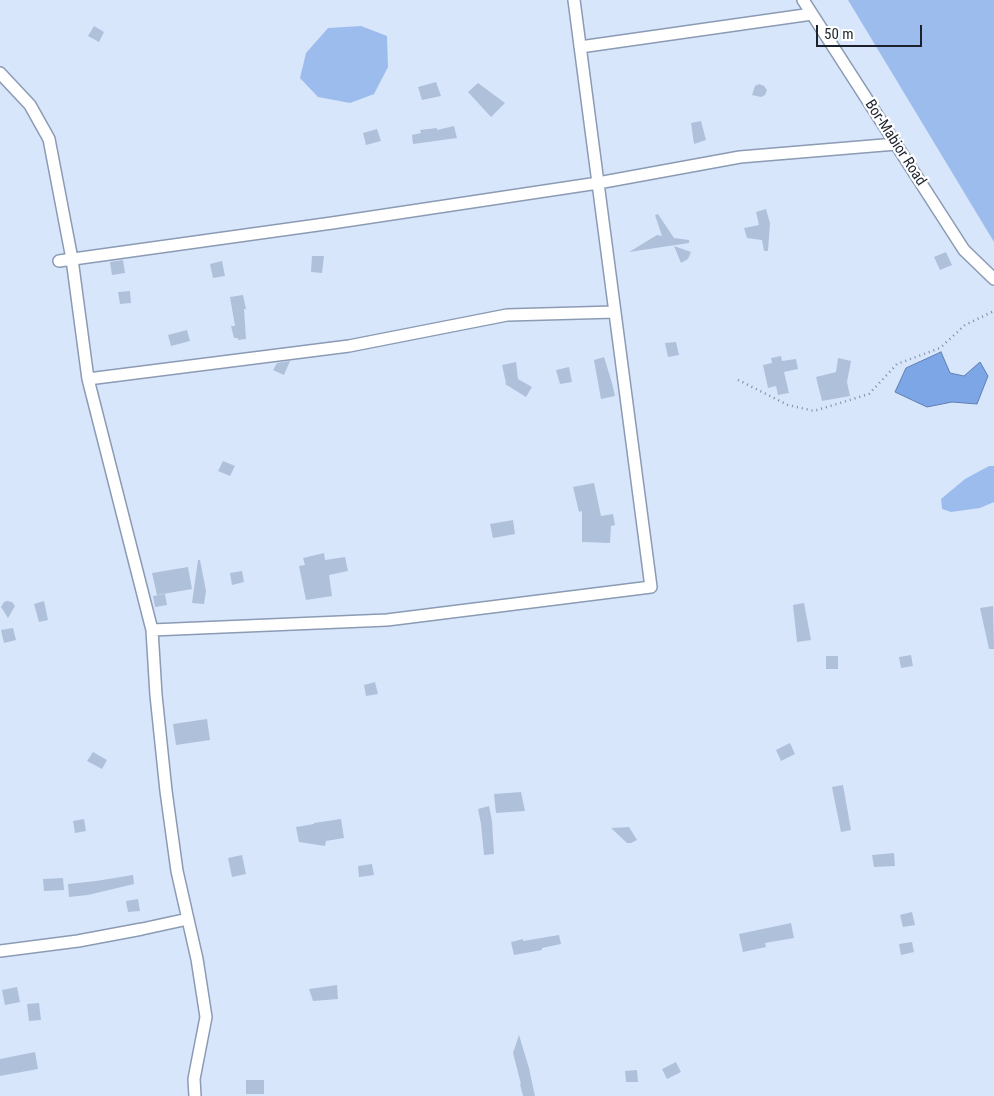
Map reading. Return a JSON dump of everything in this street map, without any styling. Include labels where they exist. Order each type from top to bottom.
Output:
[{"type":"street","points":[[152,630],[387,620],[651,587],[574,0]]},
{"type":"street","name":"Bor-Mabior Road","points":[[803,0],[964,250],[994,279]]},
{"type":"street","points":[[580,48],[812,14]]},
{"type":"street","points":[[0,73],[30,105],[49,139],[72,260],[88,379],[152,630],[156,695],[177,871],[197,959],[206,1017],[194,1079],[195,1096]]},
{"type":"street","points":[[59,261],[342,222],[598,183],[740,157],[896,144]]},
{"type":"street","points":[[88,379],[349,346],[507,315],[615,312]]},
{"type":"street","points":[[0,951],[78,941],[188,919]]},
{"type":"path","points":[[738,380],[788,405],[814,411],[868,394],[897,364],[940,348],[964,326],[994,310]]},
{"type":"shaded area","points":[[848,0],[994,0],[994,242]]},
{"type":"shaded area","points":[[361,26],[387,36],[388,67],[374,94],[350,103],[318,97],[300,78],[306,53],[328,28]]},
{"type":"shaded area","points":[[941,352],[950,373],[964,376],[980,362],[988,376],[977,404],[952,402],[927,407],[895,392],[906,368]]},
{"type":"shaded area","points":[[989,466],[994,466],[994,502],[980,508],[951,512],[942,509],[941,499],[965,479]]},
{"type":"building","points":[[94,26],[104,32],[99,42],[88,36]]},
{"type":"building","points":[[436,82],[441,96],[422,100],[418,87]]},
{"type":"building","points":[[478,83],[505,103],[491,117],[468,92]]},
{"type":"building","points":[[759,84],[767,90],[765,95],[761,97],[752,95],[755,86]]},
{"type":"building","points":[[701,121],[706,140],[694,144],[691,123]]},
{"type":"building","points":[[454,126],[457,138],[413,144],[412,135],[421,133],[420,130],[437,128],[437,130]]},
{"type":"building","points":[[377,129],[381,141],[366,145],[363,133]]},
{"type":"building","points":[[766,209],[770,223],[768,251],[764,251],[762,240],[747,238],[744,228],[759,225],[756,212]]},
{"type":"building","points":[[658,214],[674,238],[689,240],[689,243],[629,252],[657,235],[662,236],[655,215]]},
{"type":"building","points":[[674,246],[691,252],[688,259],[681,263]]},
{"type":"building","points":[[946,252],[952,265],[940,270],[934,257]]},
{"type":"building","points":[[312,256],[324,256],[322,273],[311,272]]},
{"type":"building","points":[[123,260],[125,273],[112,275],[110,262]]},
{"type":"building","points":[[222,261],[225,276],[213,278],[210,264]]},
{"type":"building","points":[[130,291],[131,303],[120,304],[118,292]]},
{"type":"building","points":[[243,295],[246,309],[244,309],[246,339],[238,340],[238,338],[234,338],[231,326],[235,326],[230,297]]},
{"type":"building","points":[[187,330],[190,341],[171,346],[168,335]]},
{"type":"building","points":[[676,342],[679,355],[668,357],[665,343]]},
{"type":"building","points":[[781,356],[782,361],[796,359],[798,369],[784,372],[789,393],[778,395],[776,386],[768,388],[763,365],[772,363],[771,358]]},
{"type":"building","points":[[604,357],[615,396],[601,399],[594,360]]},
{"type":"building","points":[[838,358],[851,361],[847,382],[850,396],[822,401],[816,377],[836,372]]},
{"type":"building","points":[[290,361],[284,375],[273,370],[277,363]]},
{"type":"building","points":[[516,362],[518,379],[532,387],[526,397],[505,384],[502,365]]},
{"type":"building","points":[[569,367],[572,382],[560,384],[556,370]]},
{"type":"building","points":[[223,461],[235,466],[230,476],[218,471]]},
{"type":"building","points":[[594,483],[601,516],[613,514],[615,525],[611,526],[610,543],[582,542],[582,511],[579,512],[573,487]]},
{"type":"building","points":[[513,520],[515,534],[493,538],[490,524]]},
{"type":"building","points":[[324,553],[325,560],[345,557],[348,571],[329,575],[332,596],[306,600],[299,566],[305,565],[303,558]]},
{"type":"building","points":[[198,560],[200,560],[206,591],[204,604],[192,603]]},
{"type":"building","points":[[188,567],[192,589],[157,595],[152,573]]},
{"type":"building","points":[[242,571],[244,582],[232,585],[230,573]]},
{"type":"building","points":[[165,594],[167,605],[155,607],[153,596]]},
{"type":"building","points":[[7,601],[12,602],[15,606],[8,618],[1,607]]},
{"type":"building","points":[[44,601],[48,620],[39,622],[34,604]]},
{"type":"building","points":[[804,603],[811,640],[797,642],[793,605]]},
{"type":"building","points":[[993,606],[994,649],[989,649],[980,608]]},
{"type":"building","points":[[13,628],[16,640],[4,643],[1,630]]},
{"type":"building","points":[[911,655],[913,666],[901,668],[899,657]]},
{"type":"building","points":[[826,656],[838,656],[838,669],[826,669]]},
{"type":"building","points":[[375,682],[378,694],[366,696],[364,685]]},
{"type":"building","points":[[207,719],[210,740],[176,745],[173,724]]},
{"type":"building","points":[[790,743],[795,754],[781,761],[776,750]]},
{"type":"building","points":[[93,752],[107,760],[102,769],[87,761]]},
{"type":"building","points":[[843,785],[851,830],[841,832],[832,787]]},
{"type":"building","points":[[521,792],[525,811],[496,813],[494,794]]},
{"type":"building","points":[[489,806],[494,854],[484,855],[478,809]]},
{"type":"building","points":[[84,819],[86,831],[75,833],[73,821]]},
{"type":"building","points":[[341,819],[344,838],[326,841],[325,846],[299,842],[296,827]]},
{"type":"building","points":[[629,827],[637,840],[631,843],[627,843],[611,828]]},
{"type":"building","points":[[894,853],[895,866],[874,867],[872,855]]},
{"type":"building","points":[[242,855],[246,874],[232,877],[228,858]]},
{"type":"building","points":[[372,864],[374,875],[359,877],[358,866]]},
{"type":"building","points":[[133,875],[134,884],[88,895],[69,897],[68,884]]},
{"type":"building","points":[[63,878],[64,890],[44,891],[43,879]]},
{"type":"building","points":[[138,899],[140,911],[128,912],[126,901]]},
{"type":"building","points":[[912,912],[915,925],[903,927],[900,915]]},
{"type":"building","points":[[791,923],[794,938],[765,943],[766,947],[743,952],[739,934]]},
{"type":"building","points":[[559,935],[561,944],[542,948],[542,950],[514,955],[511,942]]},
{"type":"building","points":[[912,942],[914,952],[901,955],[899,944]]},
{"type":"building","points":[[337,985],[338,999],[313,1001],[309,989]]},
{"type":"building","points":[[17,987],[20,1002],[5,1005],[2,990]]},
{"type":"building","points":[[39,1003],[41,1020],[29,1021],[27,1004]]},
{"type":"building","points":[[519,1035],[535,1096],[523,1096],[513,1053]]},
{"type":"building","points":[[35,1052],[38,1069],[0,1076],[0,1059]]},
{"type":"building","points":[[676,1062],[681,1072],[667,1079],[662,1069]]},
{"type":"building","points":[[637,1070],[638,1082],[626,1082],[625,1071]]},
{"type":"building","points":[[246,1080],[264,1080],[264,1094],[246,1094]]}]
